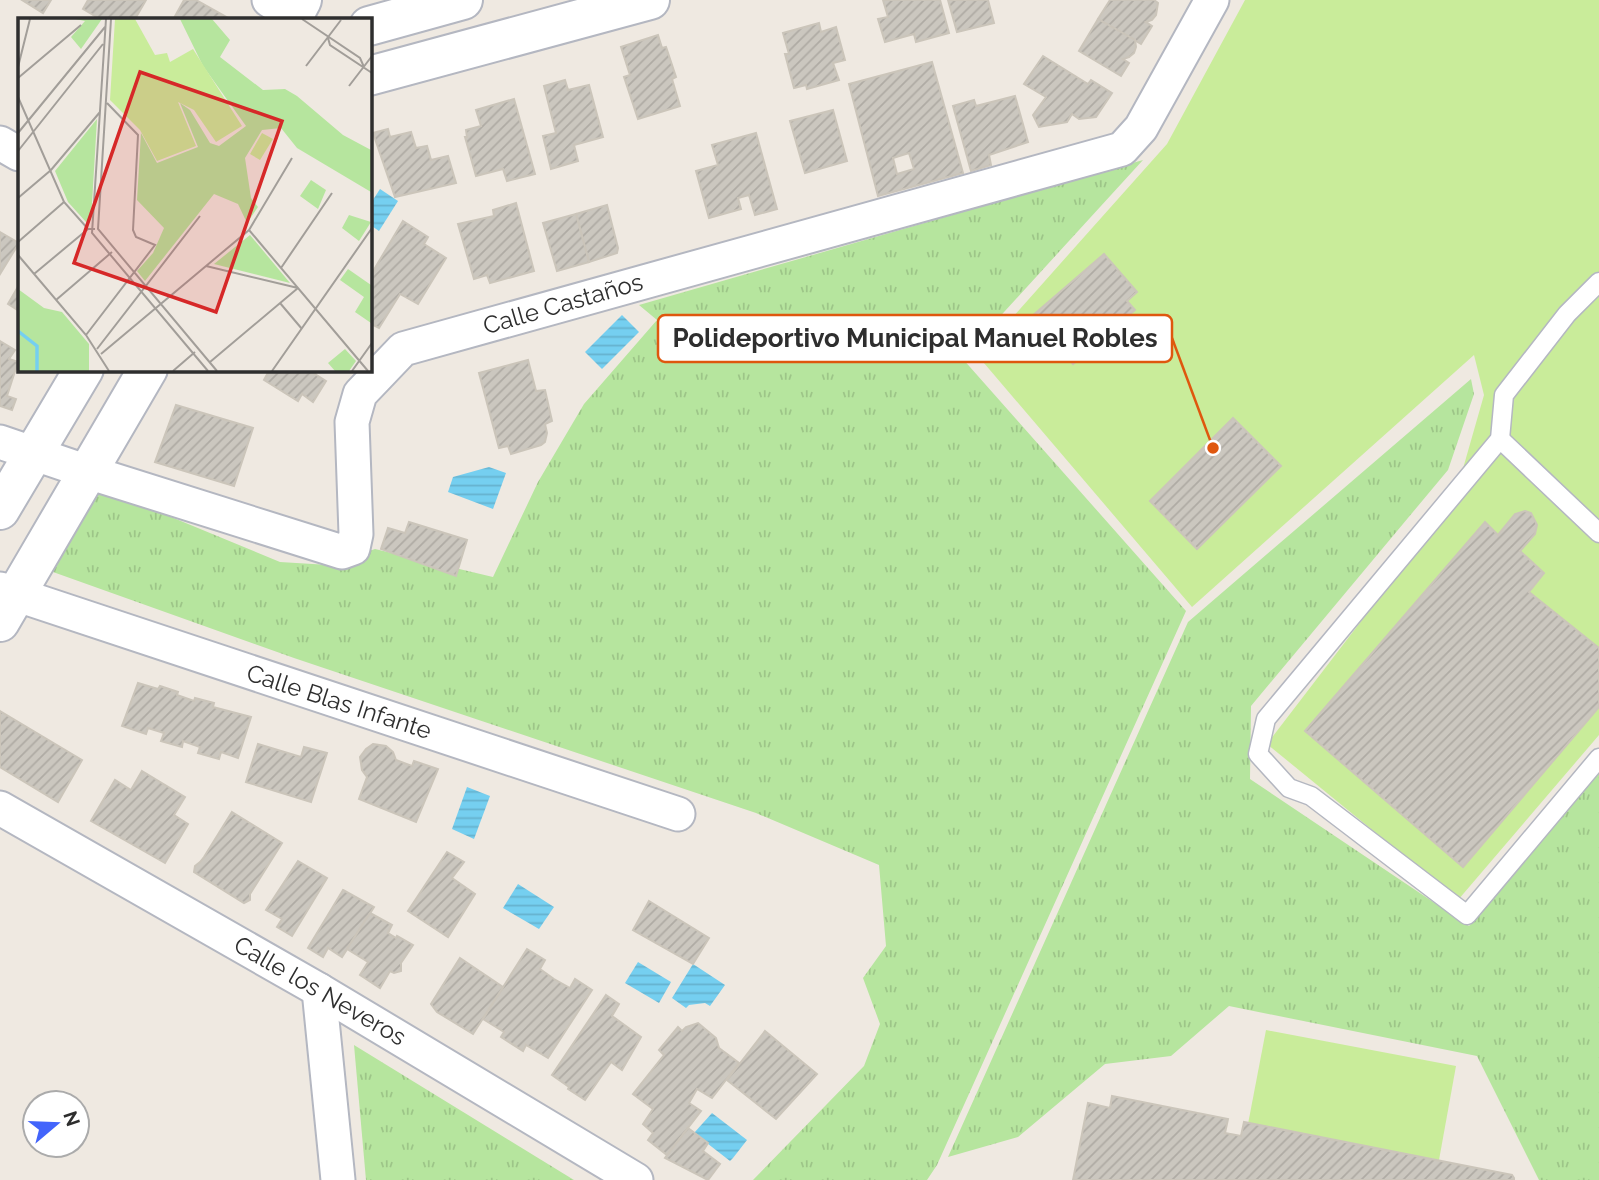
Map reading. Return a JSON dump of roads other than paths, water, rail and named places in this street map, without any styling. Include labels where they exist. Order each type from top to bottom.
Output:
[{"type":"street","points":[[371,25],[463,0]]},
{"type":"street","points":[[371,75],[650,0]]},
{"type":"street","name":"Calle Castaños","points":[[17,448],[342,552],[353,548],[356,534],[352,422],[360,394],[404,349],[1122,149],[1142,128],[1212,0]]},
{"type":"street","points":[[0,143],[18,153]]},
{"type":"street","points":[[0,510],[17,448],[82,371]]},
{"type":"street","points":[[5,602],[88,472],[147,371]]},
{"type":"street","name":"Calle Blas Infante","points":[[5,602],[678,814]]},
{"type":"street","name":"Calle los Neveros","points":[[0,808],[319,990],[636,1180]]},
{"type":"street","points":[[319,990],[338,1180]]},
{"type":"lane","points":[[1599,282],[1567,314],[1504,396],[1500,439],[1265,719],[1258,754],[1289,788],[1311,796],[1468,915],[1599,758]]},
{"type":"lane","points":[[1500,439],[1599,533]]},
{"type":"water","points":[[380,189],[398,201],[379,231],[371,225],[371,203]]},
{"type":"water","points":[[622,315],[639,332],[602,369],[585,352]]},
{"type":"water","points":[[489,467],[506,473],[493,509],[448,492],[453,477]]},
{"type":"water","points":[[467,787],[490,796],[474,839],[452,829]]},
{"type":"water","points":[[518,884],[554,907],[539,929],[503,908]]},
{"type":"water","points":[[638,962],[671,982],[659,1003],[625,983]]},
{"type":"water","points":[[693,964],[725,985],[710,1006],[705,1003],[689,1005],[686,1008],[672,998]]},
{"type":"water","points":[[712,1113],[747,1140],[730,1161],[694,1133]]},
{"type":"place","name":"Polideportivo Municipal Manuel Robles","points":[[1213,448]]}]
